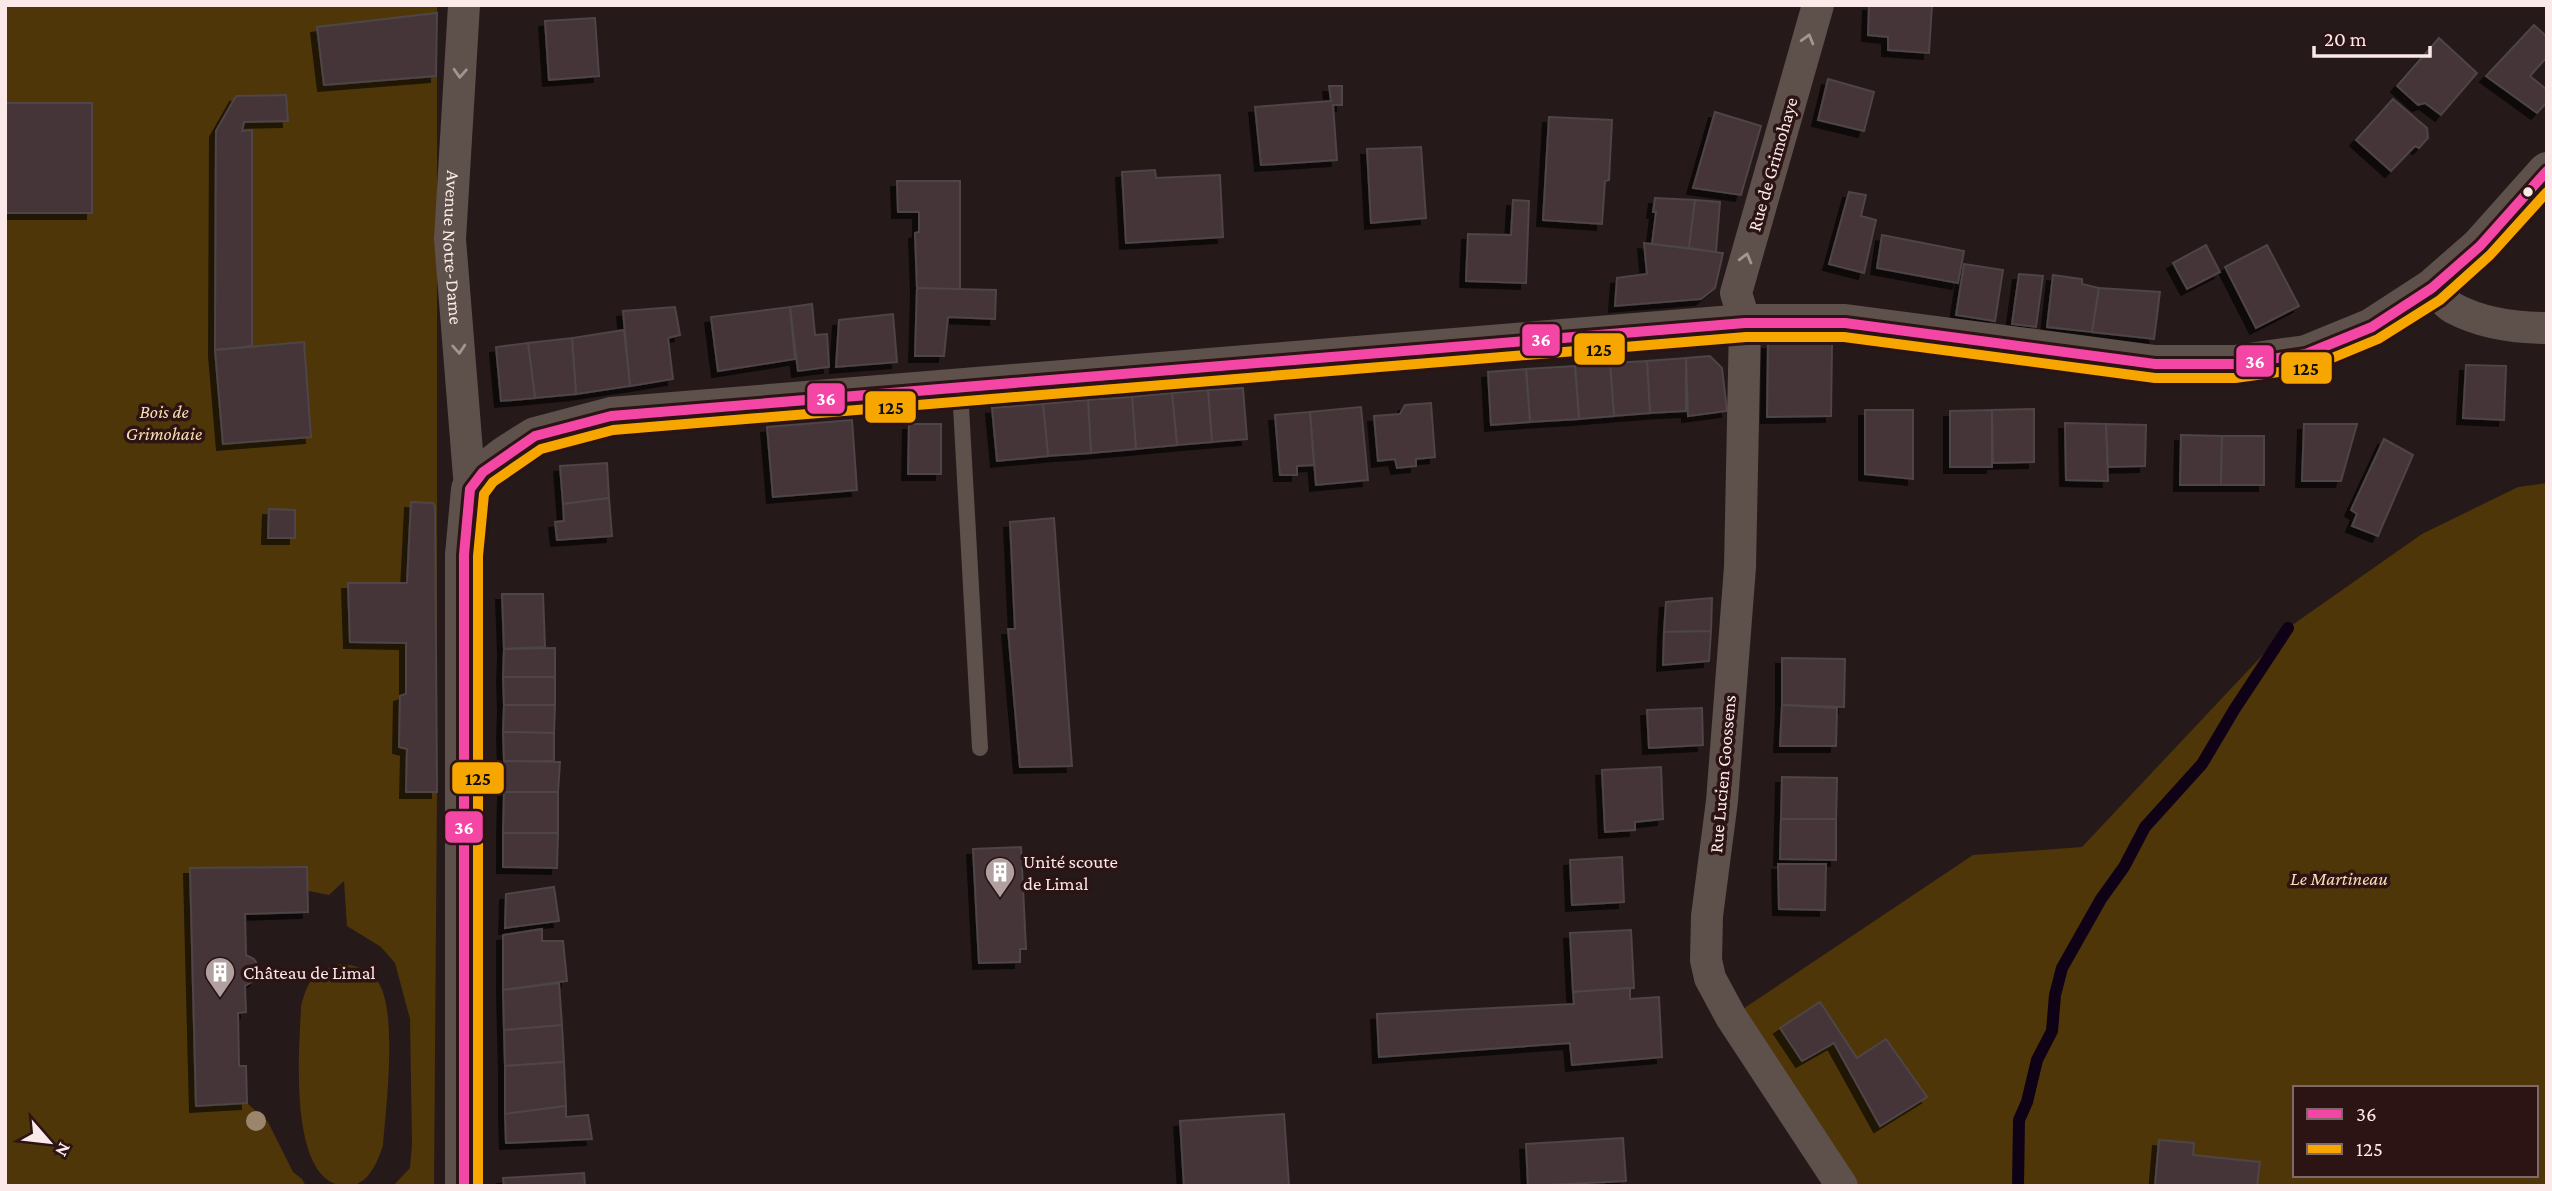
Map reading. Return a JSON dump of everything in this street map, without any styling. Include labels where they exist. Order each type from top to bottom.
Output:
[{"type":"street","name":"Avenue Notre-Dame","points":[[464,5],[450,239],[470,489]]},
{"type":"street","name":"Rue de Grimohaye","points":[[1745,323],[1736,293],[1818,5]]},
{"type":"street","points":[[464,1186],[464,555],[470,489],[483,472],[535,436],[611,416],[1745,323],[1845,323],[2155,363],[2235,364],[2306,354],[2372,327],[2432,288],[2480,246],[2547,171]]},
{"type":"street","points":[[2432,288],[2450,307],[2482,319],[2525,328],[2547,328]]},
{"type":"street","name":"Rue Lucien Goossens","points":[[1745,323],[1740,567],[1722,801],[1707,916],[1706,960],[1710,978],[1731,1017],[1842,1186]]},
{"type":"lane","points":[[960,389],[980,748]]},
{"type":"green space","name":"Bois de Grimohaie","points":[[5,5],[437,5],[434,1186],[393,1186],[410,1168],[410,1019],[395,963],[381,947],[347,926],[344,881],[329,895],[191,868],[196,1106],[247,1103],[268,1122],[293,1172],[306,1186],[5,1186]]},
{"type":"green space","name":"Le Martineau","points":[[2547,483],[2547,1186],[1842,1186],[1731,1017],[1973,855],[2082,847],[2288,628],[2422,534],[2518,487]]},
{"type":"green space","points":[[340,964],[361,968],[370,973],[378,982],[388,1014],[389,1060],[383,1145],[376,1164],[368,1175],[358,1184],[351,1186],[330,1181],[315,1165],[306,1141],[299,1081],[301,1007],[306,990],[318,974]]},
{"type":"building","points":[[1869,5],[1932,5],[1929,53],[1888,50],[1888,37],[1868,35]]},
{"type":"building","points":[[437,13],[436,76],[324,85],[317,27]]},
{"type":"building","points":[[595,18],[599,76],[549,80],[545,21]]},
{"type":"building","points":[[2534,25],[2547,37],[2547,57],[2530,76],[2547,90],[2547,102],[2537,113],[2486,76]]},
{"type":"building","points":[[2439,38],[2477,73],[2441,115],[2425,103],[2418,105],[2397,86]]},
{"type":"building","points":[[1828,79],[1874,92],[1864,131],[1818,120]]},
{"type":"building","points":[[1329,86],[1342,86],[1342,105],[1333,105],[1337,160],[1261,165],[1255,107],[1331,101]]},
{"type":"building","points":[[286,95],[288,121],[244,122],[242,131],[252,130],[252,346],[215,350],[216,131],[236,96]]},
{"type":"building","points":[[2393,99],[2427,128],[2428,138],[2419,148],[2415,146],[2391,171],[2356,140]]},
{"type":"building","points":[[5,103],[92,103],[92,213],[5,213]]},
{"type":"building","points":[[1715,112],[1761,126],[1741,195],[1693,188]]},
{"type":"building","points":[[1549,117],[1612,120],[1609,180],[1605,181],[1602,224],[1543,220]]},
{"type":"building","points":[[1421,147],[1426,218],[1371,223],[1367,149]]},
{"type":"building","points":[[1155,170],[1156,178],[1220,175],[1223,237],[1126,243],[1122,172]]},
{"type":"building","points":[[897,181],[960,181],[960,290],[917,288],[915,233],[919,232],[919,212],[898,212]]},
{"type":"building","points":[[1849,192],[1866,195],[1861,216],[1876,220],[1864,273],[1829,264]]},
{"type":"building","points":[[1655,198],[1695,200],[1689,248],[1652,244]]},
{"type":"building","points":[[1513,200],[1529,201],[1526,283],[1466,281],[1468,234],[1511,235]]},
{"type":"building","points":[[1695,200],[1720,202],[1716,252],[1689,248]]},
{"type":"building","points":[[1882,235],[1964,251],[1958,283],[1877,268]]},
{"type":"building","points":[[1644,243],[1723,253],[1715,288],[1701,299],[1615,306],[1617,278],[1647,274]]},
{"type":"building","points":[[2206,245],[2220,272],[2187,289],[2173,263]]},
{"type":"building","points":[[2267,245],[2299,306],[2256,328],[2225,267]]},
{"type":"building","points":[[1964,264],[2003,270],[1995,321],[1956,315]]},
{"type":"building","points":[[2019,274],[2043,276],[2036,327],[2012,324]]},
{"type":"building","points":[[2053,275],[2082,279],[2082,284],[2099,288],[2092,332],[2047,327]]},
{"type":"building","points":[[917,288],[996,290],[995,319],[948,317],[944,356],[915,356]]},
{"type":"building","points":[[2099,288],[2160,292],[2154,339],[2092,332]]},
{"type":"building","points":[[812,304],[815,335],[827,334],[829,367],[798,371],[790,307]]},
{"type":"building","points":[[675,307],[680,335],[668,338],[673,379],[630,386],[623,311]]},
{"type":"building","points":[[790,307],[795,359],[718,371],[711,317]]},
{"type":"building","points":[[893,314],[897,362],[836,367],[839,320]]},
{"type":"building","points":[[624,330],[630,386],[576,394],[572,338]]},
{"type":"building","points":[[572,338],[576,394],[535,398],[528,343]]},
{"type":"building","points":[[304,342],[311,437],[223,444],[215,350]]},
{"type":"building","points":[[528,343],[535,398],[501,401],[496,347]]},
{"type":"building","points":[[1768,343],[1832,344],[1831,416],[1767,417]]},
{"type":"building","points":[[1710,356],[1722,368],[1727,411],[1688,416],[1686,358]]},
{"type":"building","points":[[1686,358],[1686,411],[1650,413],[1647,361]]},
{"type":"building","points":[[1647,361],[1650,413],[1614,416],[1610,363]]},
{"type":"building","points":[[1610,363],[1614,416],[1579,419],[1575,366]]},
{"type":"building","points":[[2466,365],[2506,366],[2504,420],[2463,418]]},
{"type":"building","points":[[1575,366],[1579,419],[1530,422],[1526,369]]},
{"type":"building","points":[[1526,369],[1530,422],[1491,425],[1488,372]]},
{"type":"building","points":[[1243,388],[1247,439],[1212,442],[1208,390]]},
{"type":"building","points":[[1208,390],[1212,442],[1177,445],[1172,393]]},
{"type":"building","points":[[1172,393],[1177,445],[1136,449],[1132,397]]},
{"type":"building","points":[[1132,397],[1136,449],[1091,453],[1088,400]]},
{"type":"building","points":[[1088,400],[1091,453],[1048,456],[1043,404]]},
{"type":"building","points":[[1431,403],[1435,457],[1416,459],[1416,466],[1397,468],[1395,459],[1378,461],[1374,416],[1400,414],[1405,405]]},
{"type":"building","points":[[1043,404],[1048,456],[997,461],[992,408]]},
{"type":"building","points":[[1361,407],[1368,480],[1316,485],[1310,412]]},
{"type":"building","points":[[2034,409],[2034,462],[1993,463],[1992,410]]},
{"type":"building","points":[[1865,410],[1913,410],[1913,479],[1865,474]]},
{"type":"building","points":[[1992,410],[1992,467],[1950,467],[1950,411]]},
{"type":"building","points":[[1310,412],[1314,465],[1297,466],[1297,475],[1280,475],[1275,415]]},
{"type":"building","points":[[852,420],[857,490],[773,497],[767,427]]},
{"type":"building","points":[[2065,423],[2106,424],[2108,481],[2066,480]]},
{"type":"building","points":[[909,424],[941,424],[941,474],[908,474]]},
{"type":"building","points":[[2106,424],[2146,425],[2145,466],[2108,467]]},
{"type":"building","points":[[2304,424],[2357,424],[2341,481],[2302,481]]},
{"type":"building","points":[[2181,435],[2222,436],[2221,485],[2180,485]]},
{"type":"building","points":[[2222,436],[2264,436],[2264,485],[2221,485]]},
{"type":"building","points":[[2384,439],[2413,455],[2378,536],[2352,526],[2357,514],[2351,510]]},
{"type":"building","points":[[607,463],[609,498],[563,504],[560,466]]},
{"type":"building","points":[[609,498],[612,536],[557,540],[555,522],[564,521],[563,504]]},
{"type":"building","points":[[411,502],[433,503],[435,506],[437,792],[406,792],[407,749],[399,747],[400,696],[406,694],[406,643],[350,642],[348,583],[407,583]]},
{"type":"building","points":[[269,509],[295,510],[295,538],[268,538]]},
{"type":"building","points":[[1054,518],[1072,766],[1020,767],[1008,629],[1015,629],[1010,522]]},
{"type":"building","points":[[502,594],[543,594],[545,647],[504,649]]},
{"type":"building","points":[[1712,598],[1711,631],[1664,632],[1666,602]]},
{"type":"building","points":[[1711,631],[1709,661],[1663,665],[1664,632]]},
{"type":"building","points":[[555,648],[555,677],[503,677],[504,649]]},
{"type":"building","points":[[1782,658],[1845,659],[1844,707],[1782,705]]},
{"type":"building","points":[[503,677],[555,677],[555,705],[504,705]]},
{"type":"building","points":[[504,705],[555,705],[554,733],[503,732]]},
{"type":"building","points":[[1782,705],[1837,708],[1836,746],[1780,746]]},
{"type":"building","points":[[1702,708],[1703,745],[1649,748],[1647,710]]},
{"type":"building","points":[[503,732],[554,733],[554,761],[504,761]]},
{"type":"building","points":[[504,761],[560,762],[558,792],[504,792]]},
{"type":"building","points":[[1661,767],[1663,819],[1635,822],[1635,830],[1605,832],[1602,770]]},
{"type":"building","points":[[1782,777],[1837,778],[1836,819],[1781,819]]},
{"type":"building","points":[[504,792],[558,792],[558,833],[503,833]]},
{"type":"building","points":[[1781,819],[1836,819],[1836,860],[1780,859]]},
{"type":"building","points":[[503,833],[558,833],[557,868],[503,867]]},
{"type":"building","name":"Unité scoute de Limal","points":[[1021,847],[1026,949],[1020,949],[1020,962],[979,963],[973,849]]},
{"type":"building","points":[[1622,857],[1624,902],[1572,905],[1570,860]]},
{"type":"building","points":[[1778,864],[1826,864],[1825,910],[1779,909]]},
{"type":"building","name":"Château de Limal","points":[[307,867],[308,912],[245,914],[246,955],[254,959],[259,967],[255,980],[245,986],[246,1012],[238,1013],[239,1066],[246,1066],[247,1103],[196,1106],[190,868]]},
{"type":"building","points":[[554,887],[559,921],[505,928],[506,894]]},
{"type":"building","points":[[542,929],[542,941],[563,941],[567,981],[503,990],[503,935]]},
{"type":"building","points":[[1631,930],[1634,988],[1573,992],[1570,933]]},
{"type":"building","points":[[559,983],[562,1025],[504,1030],[503,990]]},
{"type":"building","points":[[1630,988],[1630,999],[1659,997],[1662,1057],[1572,1065],[1570,1043],[1379,1057],[1377,1014],[1574,1004],[1573,992]]},
{"type":"building","points":[[1820,1002],[1857,1058],[1886,1039],[1927,1097],[1880,1126],[1834,1043],[1802,1061],[1780,1028]]},
{"type":"building","points":[[562,1025],[564,1062],[505,1066],[504,1030]]},
{"type":"building","points":[[564,1062],[566,1106],[505,1114],[505,1066]]},
{"type":"building","points":[[566,1106],[566,1117],[588,1115],[592,1139],[506,1143],[505,1114]]},
{"type":"building","points":[[1284,1114],[1289,1186],[1184,1186],[1180,1121]]},
{"type":"building","points":[[1623,1138],[1626,1181],[1528,1186],[1526,1144]]},
{"type":"building","points":[[2159,1140],[2194,1143],[2193,1155],[2260,1162],[2257,1186],[2155,1186]]},
{"type":"building","points":[[584,1173],[585,1186],[504,1186],[503,1178]]},
{"type":"waterway","points":[[2018,1186],[2019,1120],[2027,1102],[2037,1060],[2052,1031],[2055,995],[2062,968],[2101,899],[2124,867],[2145,827],[2202,764],[2288,628]]},
{"type":"transit line","name":"36","points":[[464,1186],[464,555],[470,489],[483,472],[535,436],[611,416],[1745,323],[1845,323],[2155,364],[2235,364],[2306,354],[2372,327],[2432,288],[2480,246],[2547,171]]},
{"type":"transit line","name":"125","points":[[478,1186],[478,556],[484,494],[493,482],[541,449],[613,430],[1746,337],[1844,337],[2155,378],[2235,378],[2308,368],[2378,339],[2440,300],[2490,255],[2547,192]]},
{"type":"place","name":"Unité scoute de Limal","points":[[1000,899]]},
{"type":"place","name":"Château de Limal","points":[[220,999]]}]
